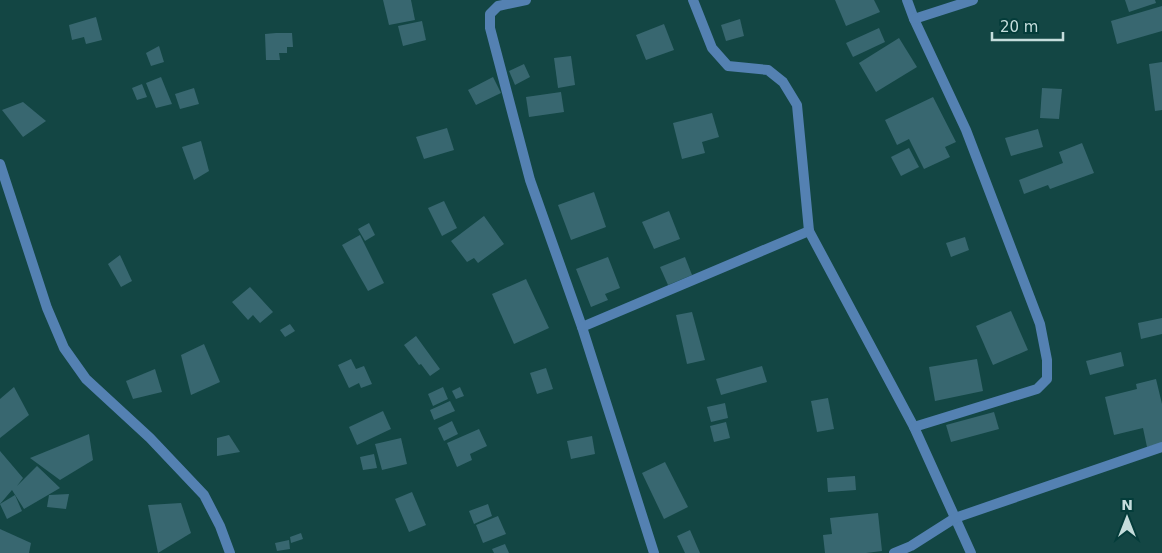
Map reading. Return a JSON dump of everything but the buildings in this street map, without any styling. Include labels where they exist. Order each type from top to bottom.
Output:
[{"type":"street","points":[[526,0],[498,6],[490,14],[490,28],[530,180],[582,327],[654,553]]},
{"type":"street","points":[[693,0],[712,48],[728,66],[768,70],[783,82],[797,105],[809,231],[914,426],[971,553]]},
{"type":"street","points":[[907,0],[966,130],[1040,324],[1047,360],[1047,379],[1037,389],[914,426]]},
{"type":"street","points":[[914,19],[973,0]]},
{"type":"street","points":[[0,164],[48,308],[64,348],[86,379],[150,438],[204,495],[220,526],[230,553]]},
{"type":"street","points":[[582,327],[809,231]]},
{"type":"street","points":[[894,553],[911,546],[955,518],[1162,447]]}]
